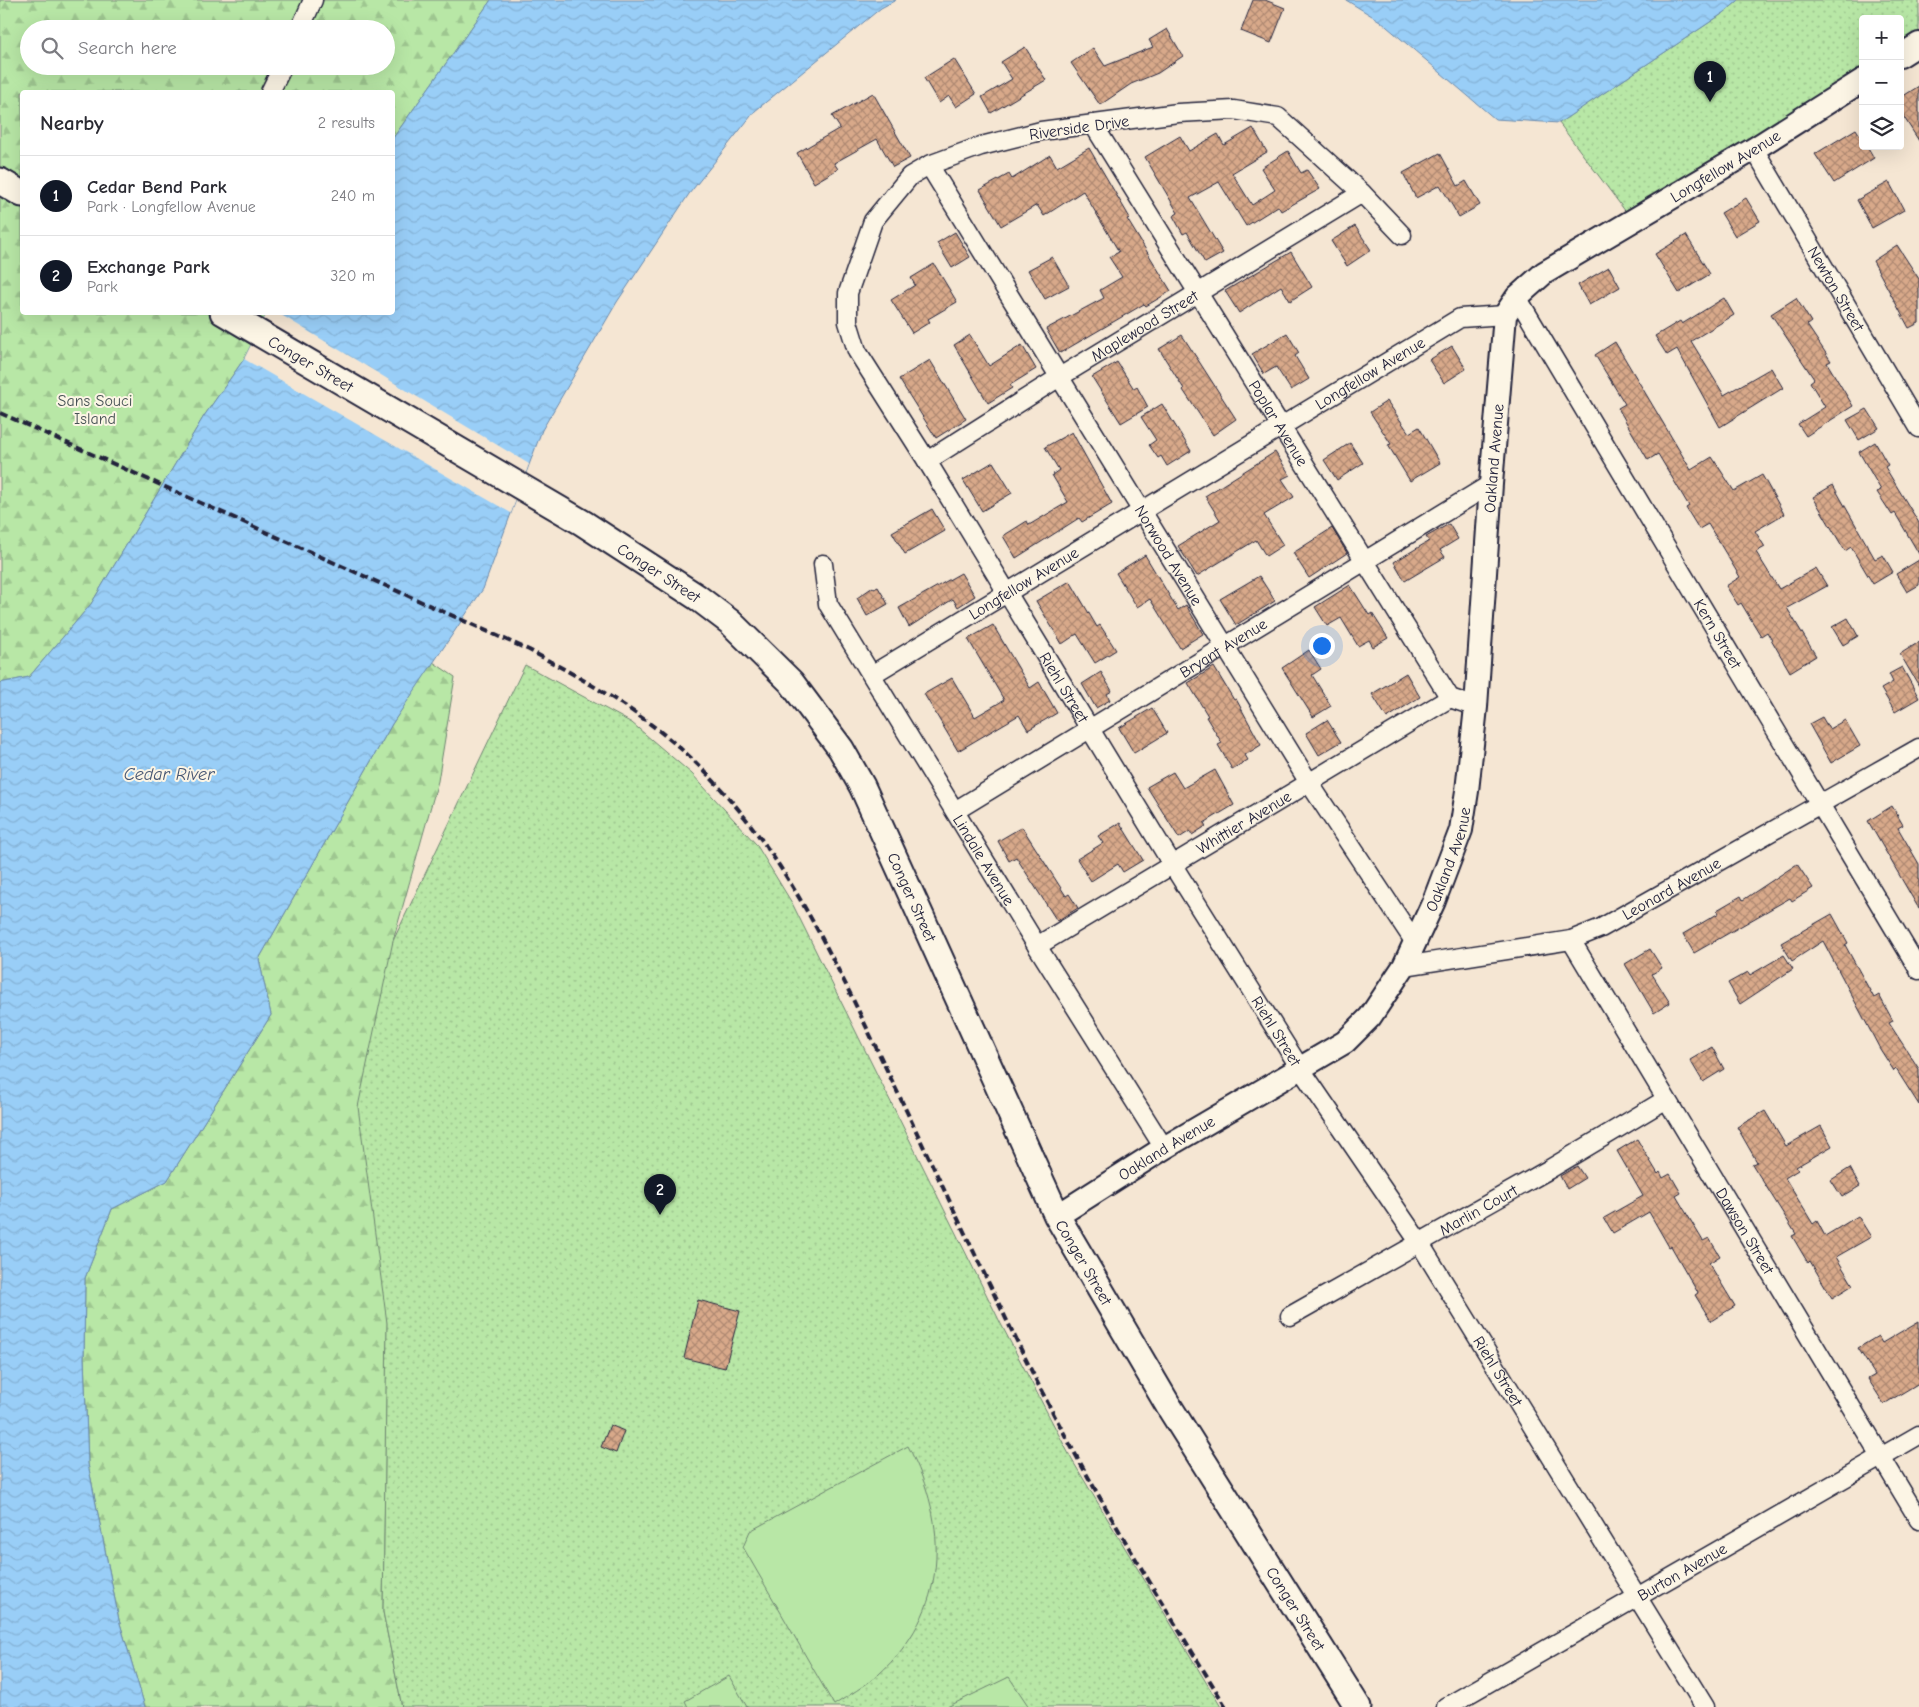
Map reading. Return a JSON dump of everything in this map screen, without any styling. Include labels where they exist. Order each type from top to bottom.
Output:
[{"type":"main road","points":[[0,181],[20,193]]},
{"type":"main road","name":"Conger Street","points":[[228,315],[572,516],[697,597],[730,622],[791,682],[822,721],[841,749],[877,816],[1057,1216],[1168,1405],[1358,1707]]},
{"type":"street","points":[[304,20],[313,0]]},
{"type":"street","points":[[1904,53],[1919,44]]},
{"type":"street","points":[[271,90],[278,75]]},
{"type":"street","name":"Longfellow Avenue","points":[[873,674],[1280,426],[1376,371],[1460,318],[1511,306],[1544,273],[1754,149],[1859,83]]},
{"type":"street","name":"Riverside Drive","points":[[857,351],[848,322],[848,293],[873,221],[910,176],[929,165],[981,146],[1041,131],[1178,113],[1234,110],[1278,117],[1362,193],[1402,235]]},
{"type":"street","name":"Poplar Avenue","points":[[1093,124],[1200,292],[1280,426],[1450,698]]},
{"type":"street","name":"Newton Street","points":[[1754,149],[1919,428]]},
{"type":"street","name":"Norwood Avenue","points":[[929,165],[1058,378],[1142,510],[1308,781],[1414,941]]},
{"type":"street","name":"Maplewood Street","points":[[928,461],[1058,378],[1362,193]]},
{"type":"street","name":"Oakland Avenue","points":[[1057,1216],[1164,1148],[1345,1042],[1370,1016],[1404,966],[1434,901],[1461,830],[1476,707],[1491,484],[1511,306]]},
{"type":"street","name":"Kern Street","points":[[1511,306],[1820,806],[1919,970]]},
{"type":"street","name":"Riehl Street","points":[[857,351],[928,461],[1006,594],[1172,864],[1300,1068],[1419,1242],[1638,1595],[1705,1707]]},
{"type":"street","name":"Bryant Avenue","points":[[955,811],[1491,484]]},
{"type":"street","name":"Lindale Avenue","points":[[823,564],[828,604],[873,674],[1037,946],[1164,1148]]},
{"type":"street","points":[[1450,698],[1476,707]]},
{"type":"street","name":"Whittier Avenue","points":[[1037,946],[1308,781],[1450,698]]},
{"type":"street","name":"Leonard Avenue","points":[[1404,966],[1571,940],[1630,913],[1919,748]]},
{"type":"street","name":"Dawson Street","points":[[1571,940],[1665,1100],[1919,1520]]},
{"type":"street","name":"Marlin Court","points":[[1290,1316],[1548,1170],[1665,1100]]},
{"type":"street","name":"Burton Avenue","points":[[1446,1707],[1919,1435]]},
{"type":"green space","name":"Sans Souci Island","points":[[0,0],[491,0],[395,135],[395,90],[20,90],[20,315],[266,315],[244,359],[204,416],[91,604],[29,677],[0,683]]},
{"type":"green space","points":[[1739,0],[1919,0],[1919,44],[1904,53],[1904,15],[1859,15],[1859,82],[1632,220],[1559,123],[1725,12]]},
{"type":"green space","points":[[433,662],[455,677],[438,781],[393,941],[383,1612],[402,1707],[145,1707],[119,1620],[88,1464],[84,1358],[85,1278],[112,1209],[167,1181],[271,1015],[259,959],[392,724]]},
{"type":"green space","points":[[525,665],[632,723],[692,774],[756,844],[792,903],[1001,1324],[1072,1460],[1221,1707],[402,1707],[383,1612],[387,1323],[358,1107],[393,941]]},
{"type":"green space","points":[[908,1446],[922,1476],[931,1506],[936,1536],[935,1566],[930,1595],[919,1623],[901,1650],[878,1675],[834,1705],[743,1547],[750,1531]]},
{"type":"green space","points":[[729,1676],[747,1707],[688,1707],[685,1701]]},
{"type":"green space","points":[[1009,1677],[1029,1707],[947,1707]]},
{"type":"water","name":"Cedar River","points":[[491,0],[896,0],[881,8],[755,111],[689,194],[617,302],[542,430],[483,589],[392,724],[259,959],[271,1015],[167,1181],[112,1209],[85,1278],[84,1358],[88,1464],[119,1620],[145,1707],[0,1707],[0,683],[29,677],[91,604],[204,416],[244,359],[266,315],[395,315],[395,135]]},
{"type":"water","points":[[1346,0],[1739,0],[1725,12],[1559,123],[1495,119],[1380,21]]},
{"type":"pier","points":[[266,315],[281,315],[529,464],[511,513],[244,359]]},
{"type":"building","points":[[1253,0],[1265,0],[1285,8],[1271,43],[1241,31]]},
{"type":"building","points":[[1167,29],[1183,56],[1158,73],[1131,84],[1100,105],[1071,63],[1093,48],[1105,66],[1153,47],[1149,40]]},
{"type":"building","points":[[1025,47],[1046,80],[991,113],[982,97],[1012,79],[1001,62]]},
{"type":"building","points":[[954,59],[976,94],[956,107],[949,96],[939,103],[924,78]]},
{"type":"building","points":[[1919,86],[1919,141],[1904,117],[1904,95]]},
{"type":"building","points":[[873,93],[910,158],[893,167],[877,139],[834,163],[838,169],[814,183],[797,153],[840,128],[832,116]]},
{"type":"building","points":[[1253,128],[1267,152],[1232,173],[1252,205],[1275,190],[1261,168],[1288,151],[1301,173],[1307,170],[1320,189],[1281,211],[1278,206],[1246,226],[1219,182],[1190,198],[1223,253],[1205,263],[1187,232],[1183,234],[1173,216],[1178,213],[1145,157],[1180,136],[1189,151],[1218,134],[1224,145]]},
{"type":"building","points":[[1856,129],[1859,134],[1859,150],[1869,150],[1874,158],[1834,183],[1815,154]]},
{"type":"building","points":[[1089,148],[1130,218],[1127,219],[1171,291],[1146,306],[1144,304],[1060,353],[1046,329],[1104,298],[1100,290],[1122,277],[1109,257],[1119,252],[1083,191],[1044,216],[1037,205],[1001,226],[980,190],[1009,174],[1012,179],[1050,155],[1057,167]]},
{"type":"building","points":[[1440,153],[1458,186],[1466,181],[1480,205],[1459,217],[1440,185],[1416,198],[1403,173]]},
{"type":"building","points":[[1889,182],[1904,210],[1872,228],[1857,200]]},
{"type":"building","points":[[1746,198],[1760,221],[1735,236],[1721,213]]},
{"type":"building","points":[[1355,226],[1371,250],[1347,266],[1331,241]]},
{"type":"building","points":[[955,232],[970,257],[952,268],[937,243]]},
{"type":"building","points":[[1686,235],[1710,274],[1679,293],[1655,254]]},
{"type":"building","points":[[1897,245],[1919,279],[1919,323],[1909,328],[1873,261]]},
{"type":"building","points":[[1291,252],[1312,287],[1290,301],[1281,286],[1239,313],[1225,291]]},
{"type":"building","points":[[1052,257],[1069,286],[1045,299],[1028,270]]},
{"type":"building","points":[[934,264],[957,302],[928,319],[930,322],[912,333],[891,300],[915,285],[911,278]]},
{"type":"building","points":[[1609,267],[1620,287],[1589,305],[1578,285]]},
{"type":"building","points":[[1724,298],[1734,315],[1691,341],[1724,395],[1771,368],[1783,388],[1720,427],[1677,349],[1667,355],[1655,336],[1680,321],[1682,324]]},
{"type":"building","points":[[1796,298],[1811,322],[1807,325],[1831,361],[1827,363],[1853,406],[1806,436],[1798,424],[1825,407],[1810,382],[1814,379],[1771,314]]},
{"type":"building","points":[[1287,333],[1299,353],[1295,356],[1309,379],[1291,390],[1276,367],[1264,374],[1252,354]]},
{"type":"building","points":[[970,335],[989,366],[1022,345],[1036,369],[1010,385],[1012,388],[988,403],[954,345]]},
{"type":"building","points":[[1182,335],[1236,419],[1213,435],[1159,349]]},
{"type":"building","points":[[1615,342],[1691,470],[1712,457],[1734,491],[1762,475],[1784,514],[1755,531],[1765,547],[1756,552],[1779,589],[1816,568],[1827,586],[1787,608],[1816,656],[1790,672],[1767,632],[1761,636],[1741,603],[1738,605],[1726,586],[1740,577],[1708,524],[1699,529],[1686,508],[1689,506],[1658,454],[1648,460],[1618,408],[1625,404],[1595,355]]},
{"type":"building","points":[[1452,346],[1466,369],[1444,383],[1429,360]]},
{"type":"building","points":[[930,360],[966,419],[936,438],[899,379]]},
{"type":"building","points":[[1117,362],[1134,389],[1137,387],[1148,407],[1121,423],[1092,377]]},
{"type":"building","points":[[1387,401],[1409,433],[1419,427],[1440,463],[1410,481],[1388,445],[1391,444],[1370,412]]},
{"type":"building","points":[[1162,404],[1191,451],[1167,466],[1161,456],[1158,458],[1149,445],[1156,440],[1141,417]]},
{"type":"building","points":[[1867,409],[1879,428],[1859,440],[1847,420]]},
{"type":"building","points":[[1072,432],[1112,504],[1082,522],[1079,518],[1016,558],[1003,536],[1027,521],[1029,525],[1068,502],[1052,475],[1059,470],[1045,447]]},
{"type":"building","points":[[1875,442],[1888,465],[1885,467],[1919,523],[1919,554],[1895,513],[1892,515],[1877,492],[1881,490],[1859,452]]},
{"type":"building","points":[[1350,443],[1363,463],[1337,480],[1324,460]]},
{"type":"building","points":[[1275,452],[1290,475],[1282,479],[1294,497],[1264,515],[1283,545],[1266,556],[1256,540],[1197,576],[1178,546],[1220,520],[1205,496]]},
{"type":"building","points":[[993,462],[1012,493],[982,511],[963,480]]},
{"type":"building","points":[[1833,485],[1875,559],[1883,555],[1893,572],[1873,584],[1851,547],[1845,551],[1813,497]]},
{"type":"building","points":[[932,509],[945,531],[905,554],[892,532]]},
{"type":"building","points":[[1449,524],[1458,539],[1440,550],[1445,557],[1405,581],[1394,562],[1429,541],[1426,537]]},
{"type":"building","points":[[1332,528],[1347,553],[1309,578],[1293,553]]},
{"type":"building","points":[[1145,555],[1178,610],[1186,605],[1203,634],[1180,648],[1150,599],[1137,607],[1116,573]]},
{"type":"building","points":[[1919,560],[1919,585],[1907,592],[1896,574]]},
{"type":"building","points":[[961,573],[975,596],[958,607],[953,599],[909,627],[899,608]]},
{"type":"building","points":[[1259,576],[1275,601],[1236,625],[1220,599]]},
{"type":"building","points":[[1070,581],[1097,627],[1100,625],[1116,650],[1095,663],[1077,634],[1062,644],[1036,601]]},
{"type":"building","points":[[1350,585],[1369,615],[1372,613],[1388,638],[1373,647],[1369,640],[1358,646],[1341,618],[1327,626],[1315,607]]},
{"type":"building","points":[[873,587],[874,589],[878,587],[888,604],[867,616],[857,598]]},
{"type":"building","points":[[1848,618],[1858,636],[1843,645],[1832,627]]},
{"type":"building","points":[[993,625],[1030,688],[1039,682],[1057,713],[1028,730],[1019,715],[958,751],[924,694],[952,678],[975,717],[1004,700],[968,639]]},
{"type":"building","points":[[1919,642],[1919,686],[1900,654]]},
{"type":"building","points":[[1309,650],[1321,669],[1312,675],[1331,706],[1313,717],[1282,668]]},
{"type":"building","points":[[1214,667],[1234,700],[1236,699],[1261,745],[1245,755],[1248,760],[1232,769],[1218,745],[1222,743],[1188,683]]},
{"type":"building","points":[[1902,667],[1919,698],[1895,712],[1881,689],[1893,682],[1889,674]]},
{"type":"building","points":[[1101,672],[1112,691],[1107,694],[1110,700],[1096,708],[1082,684]]},
{"type":"building","points":[[1406,673],[1420,697],[1387,718],[1372,694]]},
{"type":"building","points":[[1152,708],[1167,733],[1134,753],[1119,728]]},
{"type":"building","points":[[1822,717],[1829,729],[1845,720],[1860,746],[1831,763],[1809,724]]},
{"type":"building","points":[[1327,720],[1341,742],[1319,755],[1306,733]]},
{"type":"building","points":[[1215,770],[1234,805],[1204,823],[1206,826],[1192,835],[1190,831],[1179,838],[1147,787],[1173,772],[1183,788]]},
{"type":"building","points":[[1892,806],[1903,825],[1898,828],[1919,864],[1919,909],[1868,821]]},
{"type":"building","points":[[1120,823],[1143,860],[1123,872],[1118,864],[1091,881],[1077,859],[1103,843],[1098,836]]},
{"type":"building","points":[[1022,827],[1066,896],[1069,894],[1078,908],[1057,921],[1016,857],[1009,861],[998,841]]},
{"type":"building","points":[[1797,864],[1813,888],[1792,901],[1790,898],[1694,953],[1683,934],[1719,913],[1717,910],[1741,896],[1743,900]]},
{"type":"building","points":[[1832,914],[1848,943],[1845,945],[1874,998],[1879,995],[1893,1021],[1889,1023],[1919,1069],[1919,1105],[1896,1069],[1894,1071],[1880,1049],[1823,941],[1792,961],[1781,943]]},
{"type":"building","points":[[1650,949],[1662,968],[1652,974],[1670,1003],[1654,1013],[1625,964]]},
{"type":"building","points":[[1784,955],[1793,969],[1740,1004],[1728,983],[1748,972],[1750,975]]},
{"type":"building","points":[[1712,1047],[1724,1069],[1703,1082],[1690,1060]]},
{"type":"building","points":[[1765,1111],[1786,1146],[1821,1126],[1832,1146],[1796,1167],[1798,1170],[1785,1178],[1813,1224],[1817,1221],[1825,1236],[1858,1216],[1871,1237],[1836,1257],[1853,1285],[1832,1298],[1810,1261],[1808,1263],[1792,1236],[1796,1234],[1752,1164],[1757,1162],[1737,1127]]},
{"type":"building","points":[[1637,1139],[1658,1174],[1660,1172],[1663,1178],[1670,1174],[1681,1193],[1676,1196],[1703,1241],[1709,1238],[1720,1256],[1709,1263],[1735,1306],[1711,1321],[1695,1295],[1698,1293],[1649,1212],[1613,1233],[1604,1218],[1643,1196],[1617,1151]]},
{"type":"building","points":[[1577,1166],[1585,1178],[1567,1189],[1560,1176]]},
{"type":"building","points":[[1850,1168],[1860,1186],[1842,1197],[1831,1180]]},
{"type":"building","points":[[698,1300],[740,1311],[725,1368],[684,1358]]},
{"type":"building","points":[[1919,1321],[1919,1383],[1884,1404],[1868,1379],[1875,1375],[1858,1348],[1878,1336],[1882,1343]]},
{"type":"building","points":[[610,1425],[624,1431],[616,1453],[601,1447]]},
{"type":"railway","points":[[0,413],[529,650],[594,686],[635,713],[675,743],[727,795],[757,833],[809,914],[853,1000],[1039,1386],[1083,1468],[1226,1707]]},
{"type":"place","name":"Cedar Bend Park","points":[[1710,102]]},
{"type":"place","name":"Exchange Park","points":[[660,1215]]}]
